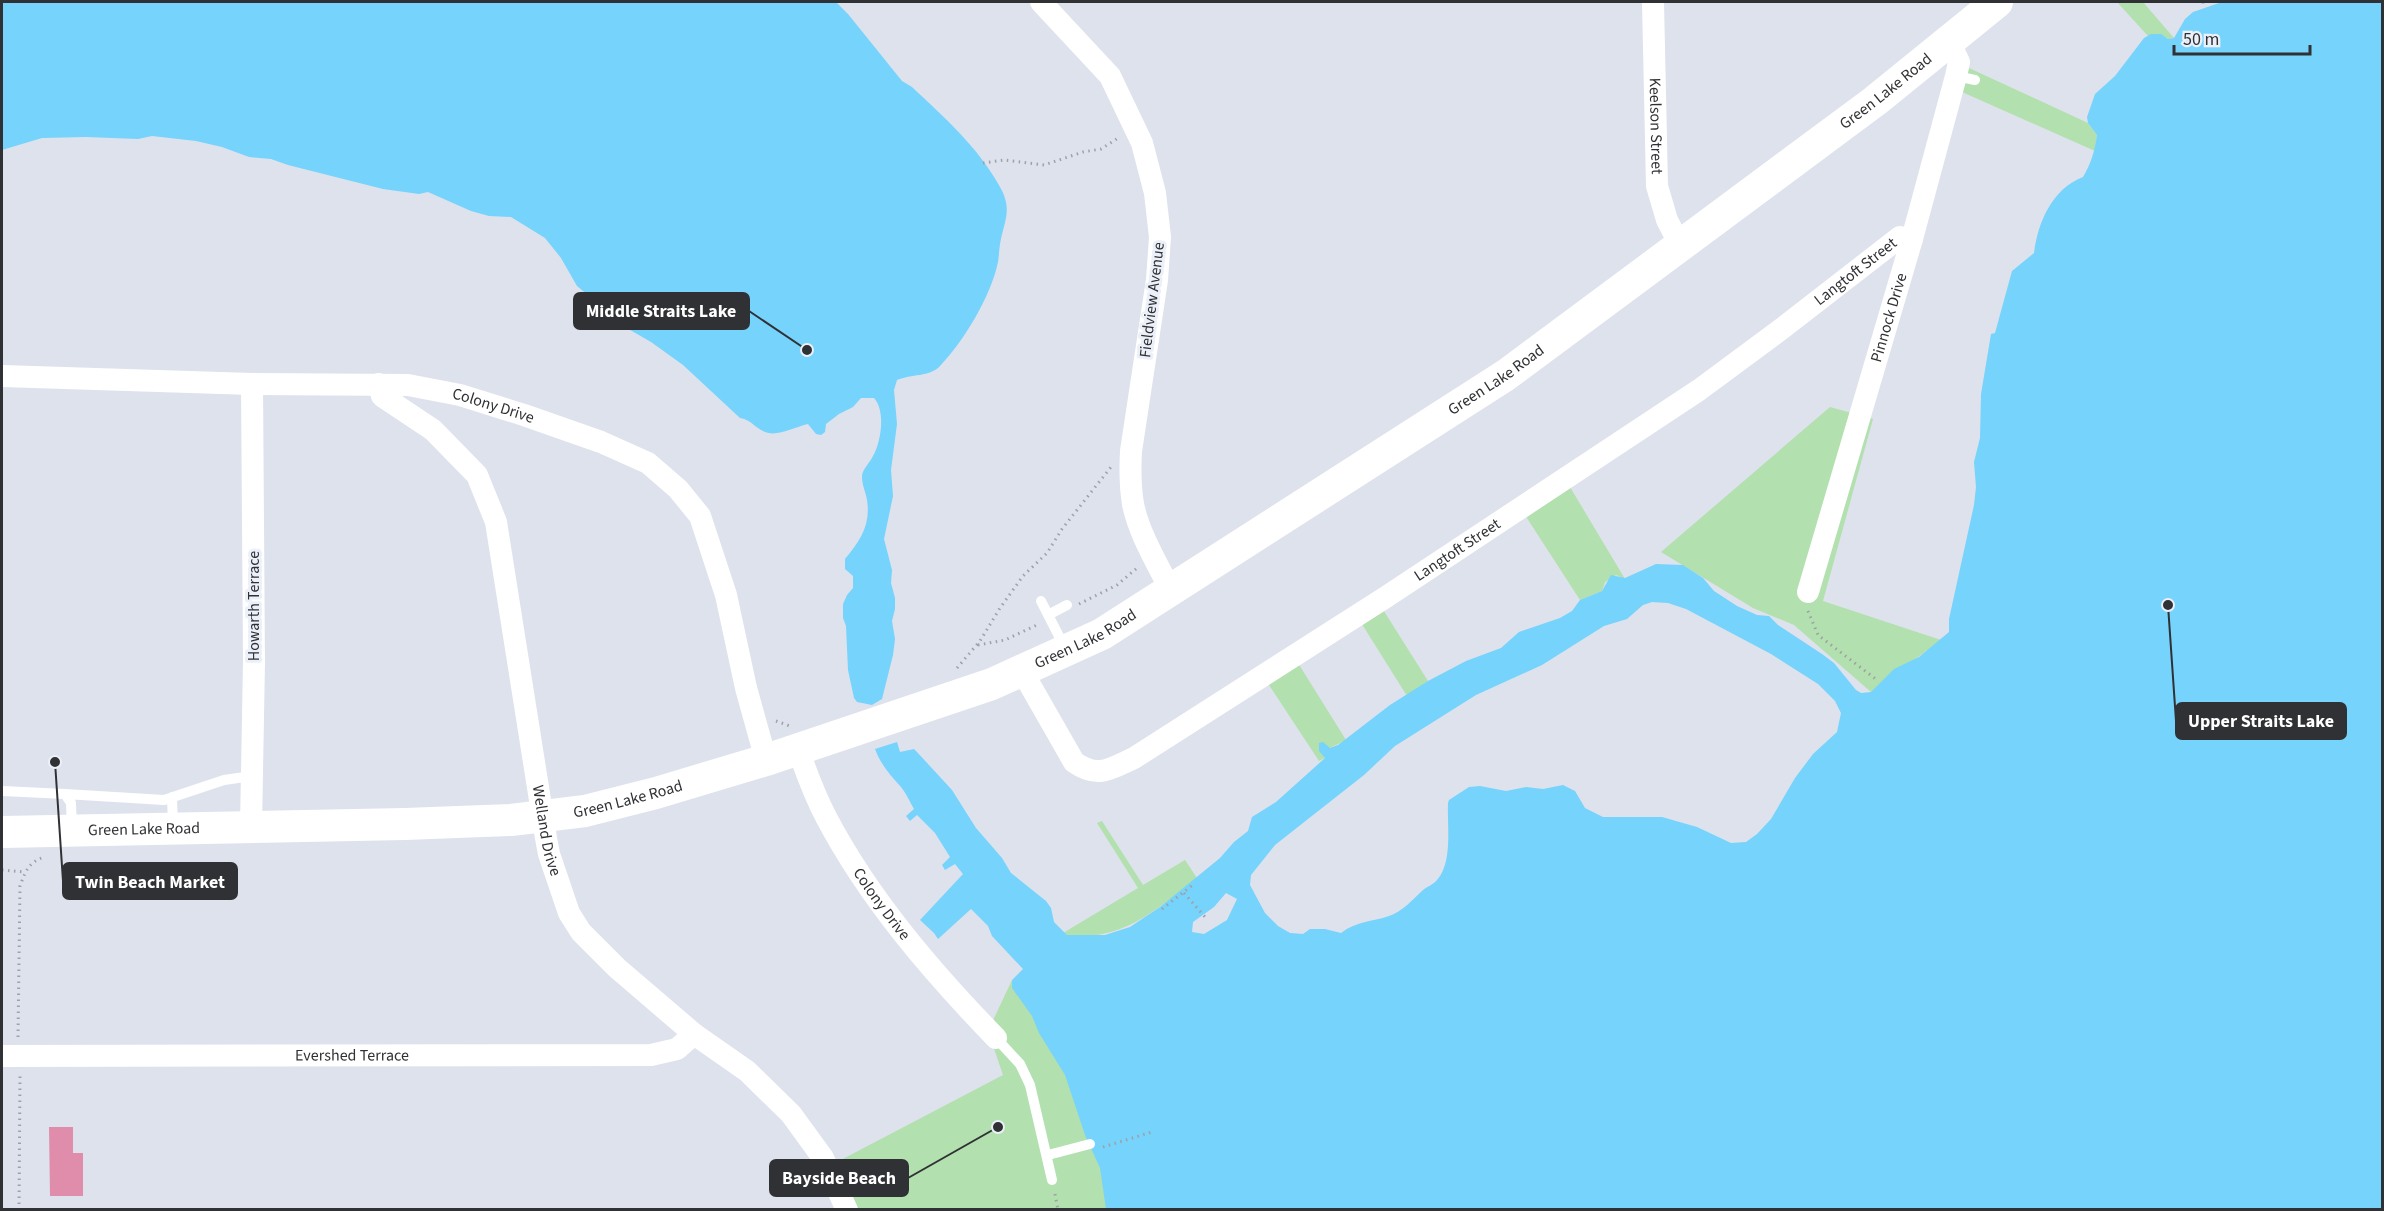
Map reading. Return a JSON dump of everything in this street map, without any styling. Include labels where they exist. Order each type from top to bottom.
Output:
[{"type":"street","name":"Fieldview Avenue","points":[[1041,2],[1110,76],[1142,142],[1155,193],[1160,237],[1157,280],[1131,452],[1130,475],[1133,505],[1145,540],[1171,591]]},
{"type":"street","name":"Keelson Street","points":[[1653,2],[1657,186],[1666,220],[1681,247]]},
{"type":"street","name":"Green Lake Road","points":[[2,832],[417,824],[585,811],[657,793],[766,760],[799,739],[952,698],[1022,671],[1102,634],[1506,375],[1866,108],[1997,2]]},
{"type":"street","name":"Pinnock Drive","points":[[1808,592],[1912,239],[1966,78],[1949,41]]},
{"type":"street","name":"Langtoft Street","points":[[1022,671],[1074,762],[1084,769],[1095,772],[1106,771],[1134,758],[1386,597],[1699,390],[1899,237],[1912,239]]},
{"type":"street","name":"Colony Drive","points":[[2,376],[252,384],[408,385],[460,395],[590,438],[648,463],[678,489],[700,516],[726,595],[766,760]]},
{"type":"street","name":"Howarth Terrace","points":[[251,827],[254,651],[252,384]]},
{"type":"street","name":"Welland Drive","points":[[379,384],[382,396],[433,430],[477,475],[496,522],[549,854],[569,913],[581,932],[617,968],[694,1034],[747,1071],[791,1114],[824,1158],[847,1209]]},
{"type":"street","name":"Colony Drive","points":[[799,739],[825,815],[848,856],[915,948],[949,989],[996,1038]]},
{"type":"street","name":"Evershed Terrace","points":[[10,1056],[651,1055],[677,1048],[694,1034]]},
{"type":"lane","points":[[1041,602],[1066,651]]},
{"type":"lane","points":[[1048,615],[1067,605]]},
{"type":"lane","points":[[2,791],[164,800],[224,780],[252,776]]},
{"type":"lane","points":[[65,794],[71,803],[73,831]]},
{"type":"lane","points":[[172,797],[173,829]]},
{"type":"lane","points":[[996,1038],[1020,1064],[1030,1085],[1052,1180]]},
{"type":"lane","points":[[1048,1155],[1095,1146]]},
{"type":"path","points":[[2203,2],[2203,8]]},
{"type":"path","points":[[983,163],[1005,160],[1030,165],[1053,163],[1083,152],[1101,149]]},
{"type":"path","points":[[951,673],[959,667],[980,641],[1023,576],[1047,553],[1091,491],[1111,467],[1131,452]]},
{"type":"path","points":[[1808,592],[1809,618],[1818,635],[1877,680]]},
{"type":"path","points":[[753,711],[799,739]]},
{"type":"path","points":[[19,1209],[10,1056],[18,1033],[20,886],[25,872],[33,861],[52,856]]},
{"type":"path","points":[[2,870],[25,872]]},
{"type":"path","points":[[1162,909],[1194,884]]},
{"type":"path","points":[[1184,892],[1206,918]]},
{"type":"path","points":[[1095,1146],[1152,1132]]},
{"type":"green space","points":[[2117,2],[2143,2],[2174,38],[2168,39],[2160,34],[2148,36]]},
{"type":"green space","points":[[1969,68],[2088,123],[2097,135],[2095,151],[1962,92]]},
{"type":"green space","points":[[1830,407],[1873,419],[1823,601],[1941,640],[1871,692],[1794,625],[1753,608],[1661,552]]},
{"type":"green space","points":[[1567,482],[1625,579],[1616,575],[1605,582],[1602,591],[1580,600],[1523,512]]},
{"type":"green space","points":[[1382,608],[1428,681],[1407,696],[1360,621]]},
{"type":"green space","points":[[1298,663],[1346,740],[1330,748],[1325,758],[1319,761],[1267,682]]},
{"type":"green space","points":[[1102,821],[1143,885],[1185,860],[1197,878],[1137,921],[1105,934],[1067,935],[1063,933],[1138,888],[1097,823]]},
{"type":"green space","points":[[1012,980],[1075,1092],[1127,1209],[855,1209],[837,1162],[1003,1075],[988,1031]]},
{"type":"water","points":[[2,2],[836,2],[902,81],[924,98],[971,146],[1000,187],[1007,209],[994,275],[983,303],[967,331],[936,370],[897,380],[894,390],[897,424],[891,470],[893,496],[884,539],[892,570],[891,583],[895,609],[892,621],[895,639],[882,699],[872,705],[857,702],[854,698],[848,670],[846,626],[843,618],[843,604],[853,588],[853,576],[845,569],[845,559],[860,539],[866,525],[868,509],[862,474],[872,459],[880,435],[880,411],[874,398],[861,398],[853,407],[826,424],[825,432],[821,435],[816,434],[808,424],[780,432],[765,432],[740,418],[683,365],[651,342],[618,323],[577,286],[561,258],[545,238],[511,217],[489,216],[471,211],[428,192],[419,194],[383,189],[271,159],[249,157],[196,141],[152,136],[138,139],[42,138],[2,150]]},
{"type":"water","points":[[2222,2],[2382,2],[2382,1209],[1106,1209],[1100,1168],[1085,1135],[1065,1075],[1039,1033],[1032,1016],[1012,988],[1012,980],[1023,969],[992,936],[988,926],[971,909],[938,939],[920,920],[963,874],[955,864],[945,870],[942,865],[950,857],[935,833],[917,815],[910,821],[906,816],[914,809],[903,789],[883,765],[875,749],[897,742],[900,752],[914,749],[952,790],[976,828],[1002,858],[1011,873],[1046,901],[1051,908],[1054,922],[1067,935],[1105,935],[1130,927],[1160,907],[1220,858],[1248,831],[1252,817],[1276,802],[1325,758],[1319,751],[1319,743],[1323,742],[1330,748],[1338,745],[1390,705],[1428,681],[1466,661],[1501,648],[1519,632],[1560,618],[1572,611],[1580,600],[1602,591],[1611,575],[1625,578],[1656,564],[1683,565],[1703,578],[1714,591],[1737,606],[1757,615],[1769,616],[1778,625],[1822,654],[1834,663],[1856,690],[1861,693],[1871,692],[1894,669],[1919,657],[1949,632],[1949,619],[1974,505],[1976,487],[1974,462],[1980,438],[1981,394],[1991,334],[1995,333],[2012,271],[2034,253],[2039,230],[2048,208],[2072,182],[2083,177],[2088,167],[2097,135],[2088,123],[2087,117],[2095,94],[2115,76],[2144,38],[2151,34],[2161,34],[2168,39],[2174,38],[2185,19],[2193,12]],"holes":[[[1652,602],[1668,603],[1686,609],[1771,654],[1818,684],[1835,701],[1841,713],[1837,732],[1813,754],[1795,778],[1771,819],[1757,834],[1746,842],[1731,843],[1697,827],[1662,817],[1603,817],[1585,808],[1575,791],[1563,785],[1543,789],[1526,787],[1506,791],[1480,786],[1469,787],[1448,803],[1447,854],[1442,872],[1435,882],[1399,911],[1352,926],[1341,933],[1325,929],[1310,929],[1303,934],[1290,933],[1278,926],[1265,913],[1250,885],[1251,875],[1275,845],[1364,775],[1395,746],[1476,695],[1542,665],[1604,626],[1627,619],[1643,605]],[[1226,893],[1237,899],[1227,920],[1204,934],[1192,932],[1193,922],[1214,907]]]},
{"type":"building","points":[[49,1127],[73,1127],[73,1153],[83,1153],[83,1196],[50,1196]]},
{"type":"place","name":"Middle Straits Lake","points":[[807,350]]},
{"type":"place","name":"Upper Straits Lake","points":[[2168,605]]},
{"type":"place","name":"Twin Beach Market","points":[[55,762]]},
{"type":"place","name":"Bayside Beach","points":[[998,1127]]}]
